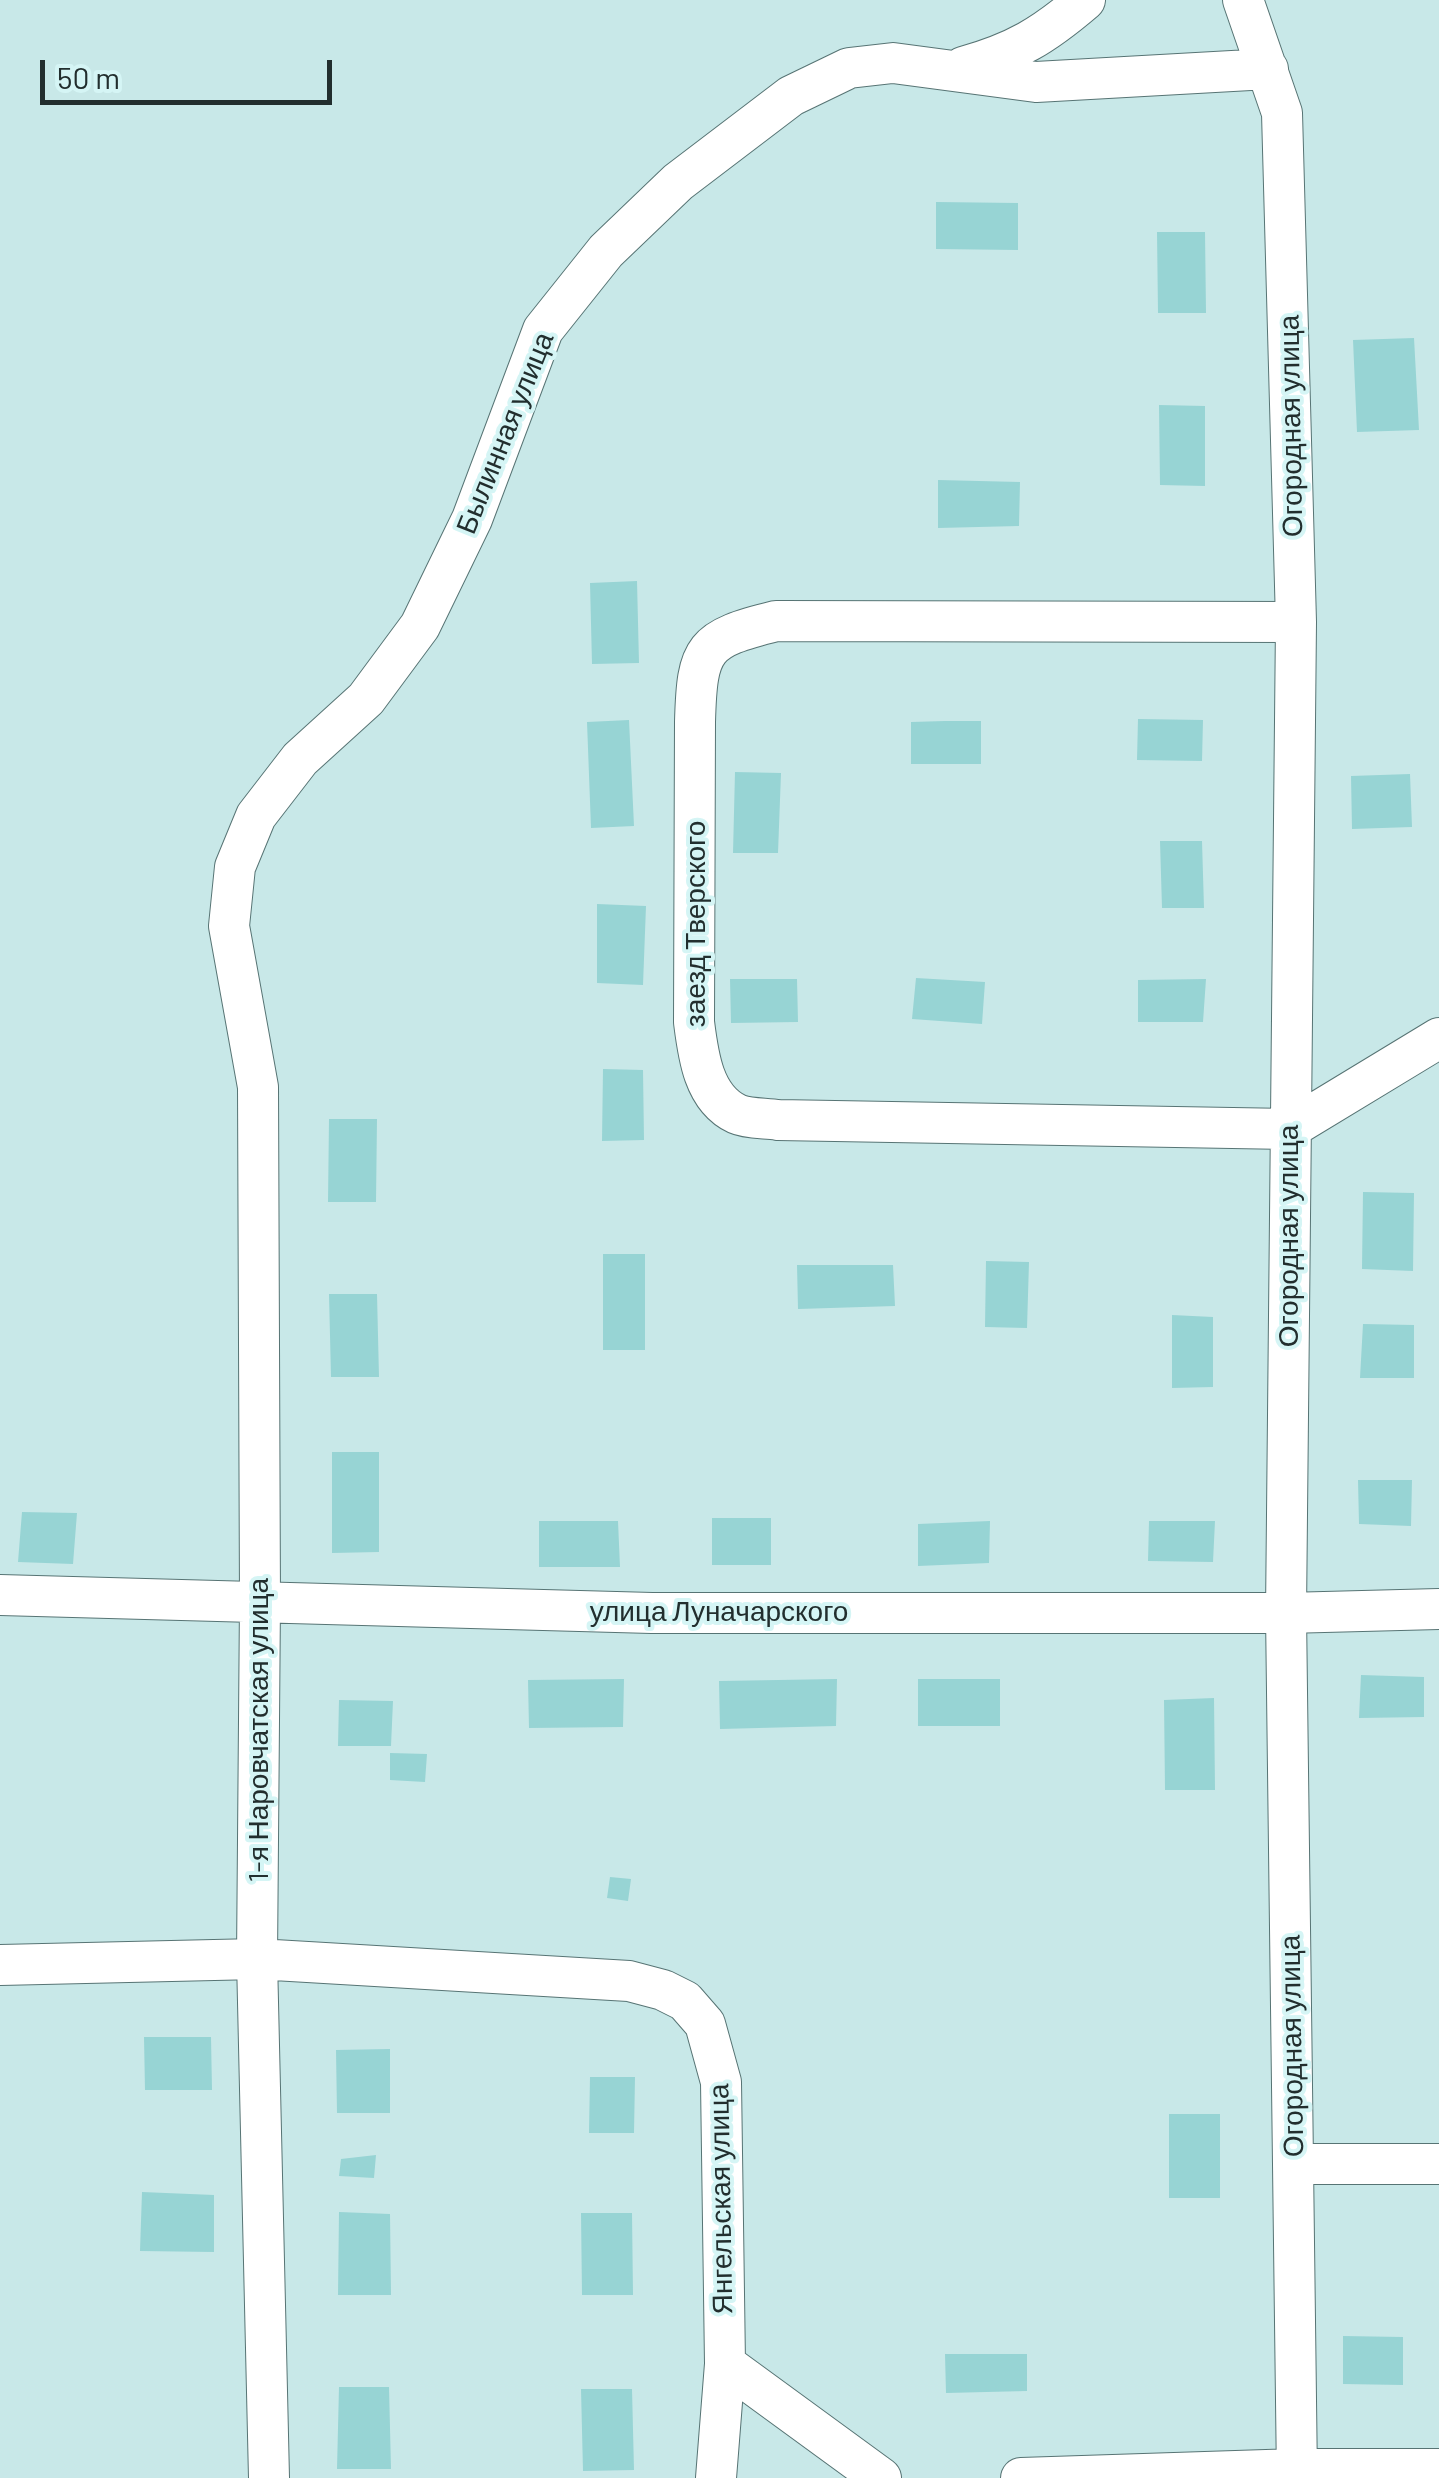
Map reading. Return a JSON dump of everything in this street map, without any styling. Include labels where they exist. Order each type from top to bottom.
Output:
[{"type":"street","points":[[952,70],[1008,54],[1054,26],[1085,0]]},
{"type":"street","name":"Огородная улица","points":[[1243,0],[1282,113],[1296,622],[1286,1613],[1297,2474]]},
{"type":"street","name":"Былинная улица","points":[[238,985],[229,926],[235,867],[256,816],[300,759],[366,699],[420,626],[472,519],[544,330],[606,251],[678,182],[792,96],[849,68],[893,63],[1036,82],[1268,69]]},
{"type":"street","name":"заезд Тверского","points":[[1289,1129],[778,1120],[738,1114],[714,1094],[699,1065],[694,1022],[695,722],[696,678],[707,648],[734,632],[776,621],[1296,622]]},
{"type":"street","name":"1-я Наровчатская улица","points":[[238,985],[258,1087],[257,1959],[269,2478]]},
{"type":"street","points":[[1289,1129],[1439,1038]]},
{"type":"street","name":"улица Луначарского","points":[[0,1595],[652,1613],[1439,1610]]},
{"type":"street","name":"Янгельская улица","points":[[0,1965],[257,1959],[629,1981],[685,2000],[705,2024],[720,2082],[725,2364],[716,2478]]},
{"type":"street","points":[[1294,2164],[1439,2164]]},
{"type":"street","points":[[725,2364],[881,2478]]},
{"type":"street","points":[[1020,2478],[1439,2469]]},
{"type":"building","points":[[936,202],[1018,203],[1018,250],[936,249]]},
{"type":"building","points":[[1157,232],[1205,232],[1206,313],[1158,313]]},
{"type":"building","points":[[1414,338],[1419,430],[1357,432],[1353,340]]},
{"type":"building","points":[[1159,405],[1205,406],[1205,486],[1160,485]]},
{"type":"building","points":[[938,480],[1020,482],[1019,526],[938,528]]},
{"type":"building","points":[[637,581],[639,663],[592,664],[590,583]]},
{"type":"building","points":[[1138,719],[1203,720],[1202,761],[1137,760]]},
{"type":"building","points":[[629,720],[634,826],[591,828],[587,722]]},
{"type":"building","points":[[981,721],[981,764],[911,764],[911,722]]},
{"type":"building","points":[[735,772],[781,773],[778,853],[733,853]]},
{"type":"building","points":[[1410,774],[1412,827],[1352,829],[1351,776]]},
{"type":"building","points":[[1160,841],[1202,841],[1204,908],[1162,908]]},
{"type":"building","points":[[597,904],[646,906],[643,985],[597,983]]},
{"type":"building","points":[[916,978],[985,982],[982,1024],[912,1019]]},
{"type":"building","points":[[730,979],[797,979],[798,1022],[731,1023]]},
{"type":"building","points":[[1206,979],[1203,1022],[1138,1022],[1138,980]]},
{"type":"building","points":[[603,1069],[643,1070],[644,1140],[602,1141]]},
{"type":"building","points":[[329,1119],[377,1119],[376,1202],[328,1202]]},
{"type":"building","points":[[1363,1192],[1414,1193],[1413,1271],[1362,1269]]},
{"type":"building","points":[[603,1254],[645,1254],[645,1350],[603,1350]]},
{"type":"building","points":[[986,1261],[1029,1262],[1027,1328],[985,1327]]},
{"type":"building","points":[[797,1265],[893,1265],[895,1306],[798,1309]]},
{"type":"building","points":[[329,1294],[377,1294],[379,1377],[331,1377]]},
{"type":"building","points":[[1172,1315],[1213,1317],[1213,1387],[1172,1388]]},
{"type":"building","points":[[1363,1324],[1414,1325],[1414,1378],[1360,1378]]},
{"type":"building","points":[[332,1452],[379,1452],[379,1552],[332,1553]]},
{"type":"building","points":[[1358,1480],[1412,1480],[1411,1526],[1359,1524]]},
{"type":"building","points":[[22,1512],[77,1513],[73,1564],[18,1562]]},
{"type":"building","points":[[712,1518],[771,1518],[771,1565],[712,1565]]},
{"type":"building","points":[[539,1521],[618,1521],[620,1567],[539,1567]]},
{"type":"building","points":[[990,1521],[989,1563],[918,1566],[918,1524]]},
{"type":"building","points":[[1149,1521],[1215,1521],[1213,1562],[1148,1561]]},
{"type":"building","points":[[1361,1675],[1424,1677],[1424,1717],[1359,1718]]},
{"type":"building","points":[[624,1679],[623,1727],[529,1728],[528,1680]]},
{"type":"building","points":[[837,1679],[836,1726],[720,1729],[719,1681]]},
{"type":"building","points":[[918,1679],[1000,1679],[1000,1726],[918,1726]]},
{"type":"building","points":[[1214,1698],[1215,1790],[1165,1790],[1164,1700]]},
{"type":"building","points":[[339,1700],[393,1701],[391,1746],[338,1746]]},
{"type":"building","points":[[390,1753],[427,1754],[425,1782],[390,1780]]},
{"type":"building","points":[[610,1877],[631,1879],[628,1901],[607,1898]]},
{"type":"building","points":[[144,2037],[211,2037],[212,2090],[145,2090]]},
{"type":"building","points":[[390,2049],[390,2113],[337,2113],[336,2050]]},
{"type":"building","points":[[590,2077],[635,2077],[634,2133],[589,2133]]},
{"type":"building","points":[[1169,2114],[1220,2114],[1220,2198],[1169,2198]]},
{"type":"building","points":[[376,2155],[374,2178],[339,2176],[341,2159]]},
{"type":"building","points":[[142,2192],[214,2195],[214,2252],[140,2251]]},
{"type":"building","points":[[339,2212],[390,2214],[391,2295],[338,2295]]},
{"type":"building","points":[[581,2213],[632,2213],[633,2295],[582,2295]]},
{"type":"building","points":[[1343,2336],[1403,2337],[1403,2385],[1343,2384]]},
{"type":"building","points":[[945,2354],[1027,2354],[1027,2391],[946,2393]]},
{"type":"building","points":[[339,2387],[389,2387],[391,2469],[337,2469]]},
{"type":"building","points":[[581,2389],[632,2389],[634,2470],[583,2471]]}]
